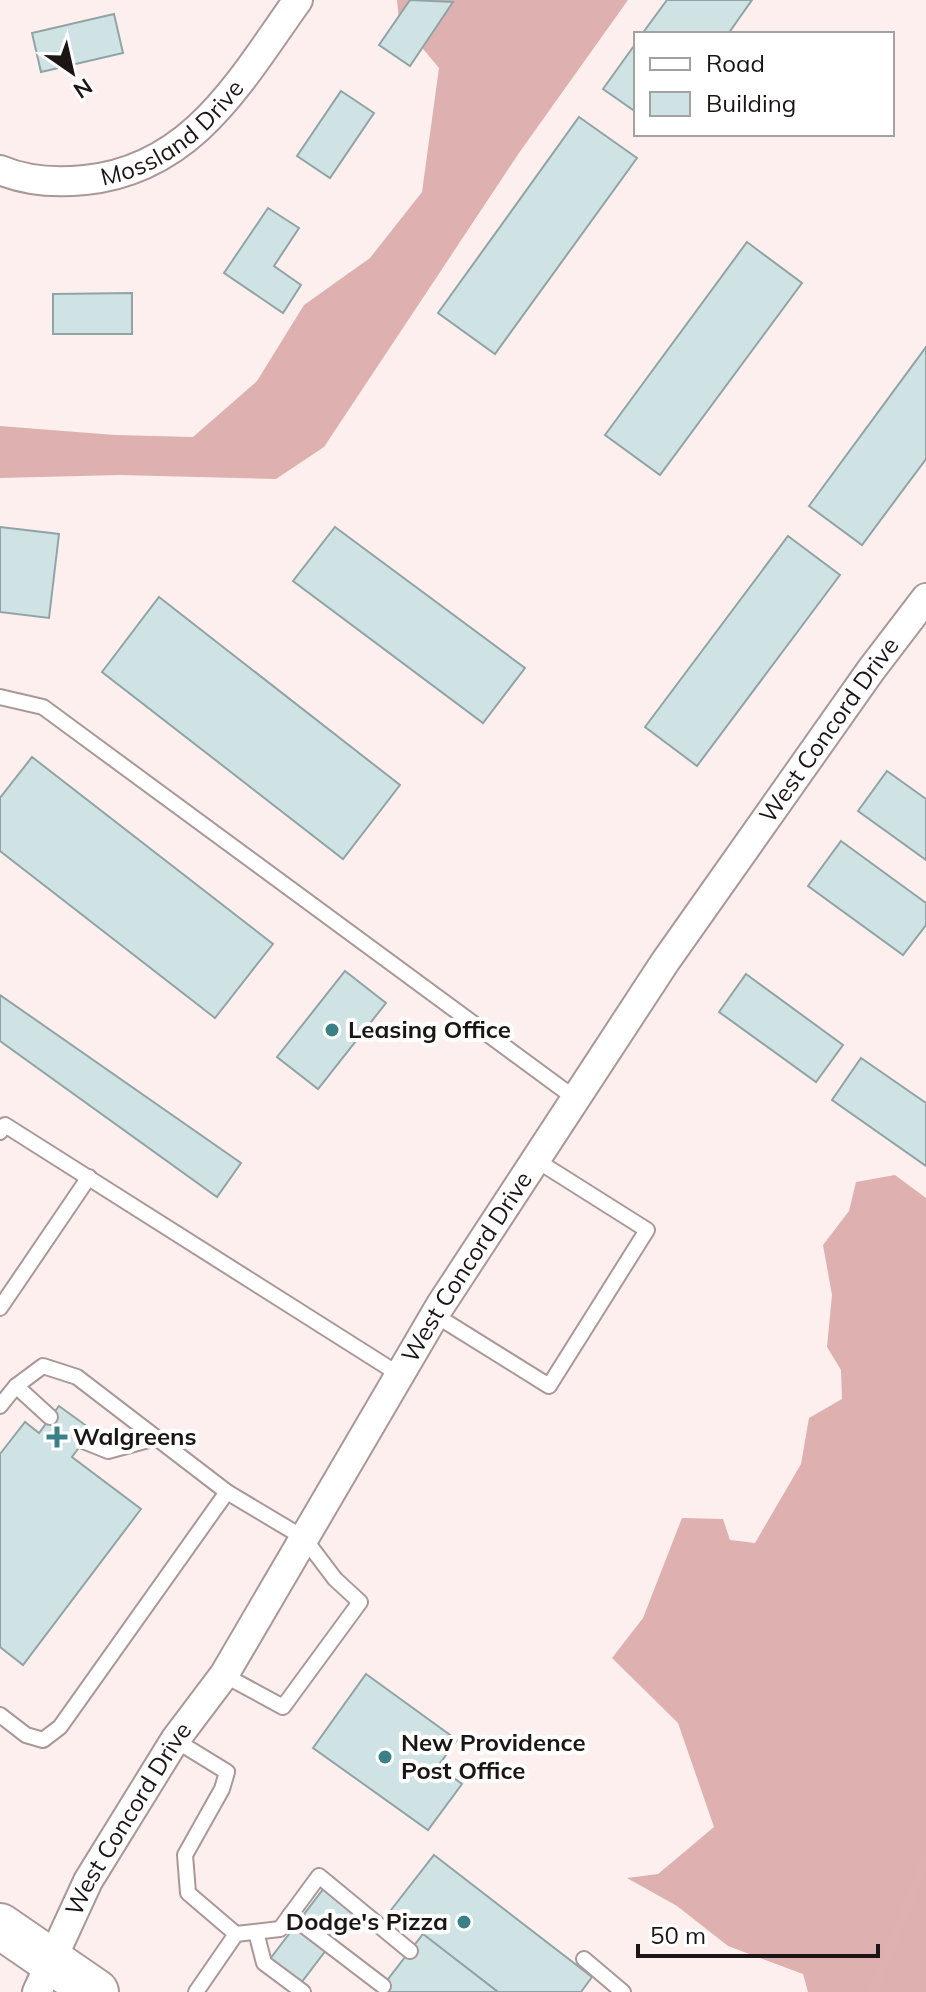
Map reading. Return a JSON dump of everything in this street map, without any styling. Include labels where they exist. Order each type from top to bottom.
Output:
[{"type":"highway","points":[[0,1926],[43,1977],[96,1992]]},
{"type":"street","name":"Mossland Drive","points":[[0,170],[63,183],[116,177],[169,153],[205,125],[239,84],[298,0]]},
{"type":"street","name":"West Concord Drive","points":[[43,1977],[88,1881],[175,1740],[224,1675],[435,1315],[722,880],[926,598]]},
{"type":"lane","points":[[0,697],[43,707],[576,1099]]},
{"type":"lane","points":[[0,1132],[5,1125],[400,1375]]},
{"type":"lane","points":[[435,1315],[549,1386],[647,1230],[536,1160]]},
{"type":"lane","points":[[0,1308],[89,1177]]},
{"type":"lane","points":[[0,1406],[16,1386],[43,1366],[77,1377],[227,1492],[304,1538],[335,1579],[360,1602],[283,1707],[224,1675]]},
{"type":"lane","points":[[16,1386],[50,1417]]},
{"type":"lane","points":[[83,1441],[108,1451],[156,1438]]},
{"type":"lane","points":[[0,1715],[26,1735],[43,1740],[60,1727],[227,1492]]},
{"type":"lane","points":[[175,1740],[227,1772],[222,1789],[185,1855],[188,1893],[236,1934],[280,1929],[319,1876],[410,1951]]},
{"type":"lane","points":[[290,1915],[383,1986]]},
{"type":"lane","points":[[256,1932],[264,1963],[303,1992]]},
{"type":"lane","points":[[196,1992],[236,1934]]},
{"type":"lane","points":[[584,1959],[623,1992]]},
{"type":"shaded area","points":[[397,0],[628,0],[519,153],[324,447],[276,479],[120,475],[0,478],[0,426],[115,435],[193,437],[257,381],[304,305],[370,258],[422,192],[439,68],[399,20]]},
{"type":"shaded area","points":[[895,1175],[926,1198],[926,1992],[808,1992],[803,1974],[728,1946],[677,1906],[627,1878],[658,1874],[714,1827],[678,1723],[612,1658],[643,1618],[682,1518],[723,1519],[730,1540],[755,1543],[801,1464],[809,1418],[842,1399],[841,1370],[827,1347],[832,1295],[823,1245],[849,1211],[856,1182]]},
{"type":"building","points":[[410,0],[453,2],[410,66],[379,45]]},
{"type":"building","points":[[667,0],[752,0],[729,32],[643,32]]},
{"type":"building","points":[[114,14],[123,53],[41,72],[32,33]]},
{"type":"building","points":[[634,46],[634,111],[603,89]]},
{"type":"building","points":[[341,91],[374,113],[330,178],[297,156]]},
{"type":"building","points":[[579,117],[637,158],[495,354],[438,313]]},
{"type":"building","points":[[268,208],[299,228],[274,266],[301,285],[283,313],[224,273]]},
{"type":"building","points":[[747,242],[802,283],[660,475],[605,435]]},
{"type":"building","points":[[132,293],[132,334],[53,334],[53,294]]},
{"type":"building","points":[[926,347],[926,459],[862,545],[809,506]]},
{"type":"building","points":[[0,527],[59,534],[49,618],[0,612]]},
{"type":"building","points":[[335,527],[525,668],[483,723],[293,581]]},
{"type":"building","points":[[788,536],[840,575],[697,766],[645,727]]},
{"type":"building","points":[[159,597],[400,785],[343,859],[102,672]]},
{"type":"building","points":[[32,757],[273,944],[215,1018],[0,851],[0,798]]},
{"type":"building","points":[[887,771],[926,799],[926,860],[858,811]]},
{"type":"building","points":[[841,841],[926,903],[926,925],[903,955],[808,886]]},
{"type":"building","name":"Leasing Office","points":[[345,971],[386,1003],[318,1089],[277,1057]]},
{"type":"building","points":[[746,974],[843,1045],[816,1082],[719,1012]]},
{"type":"building","points":[[0,995],[241,1163],[217,1197],[0,1041]]},
{"type":"building","points":[[861,1058],[926,1103],[926,1166],[832,1100]]},
{"type":"building","name":"Walgreens","points":[[59,1406],[92,1430],[72,1457],[141,1509],[23,1665],[0,1647],[0,1454],[25,1422],[39,1433]]},
{"type":"building","name":"New Providence Post Office","points":[[366,1674],[457,1740],[438,1766],[462,1784],[428,1830],[313,1748]]},
{"type":"building","name":"Dodge's Pizza","points":[[434,1855],[592,1977],[581,1992],[498,1992],[391,1910]]},
{"type":"building","points":[[324,1888],[355,1912],[301,1983],[270,1959]]},
{"type":"building","points":[[423,1934],[498,1992],[378,1992]]},
{"type":"waterway","points":[[873,1992],[926,1858]]},
{"type":"place","name":"Leasing Office","points":[[332,1030]]},
{"type":"place","name":"Walgreens","points":[[57,1437]]},
{"type":"place","name":"New Providence Post Office","points":[[385,1757]]},
{"type":"place","name":"Dodge's Pizza","points":[[464,1922]]}]
